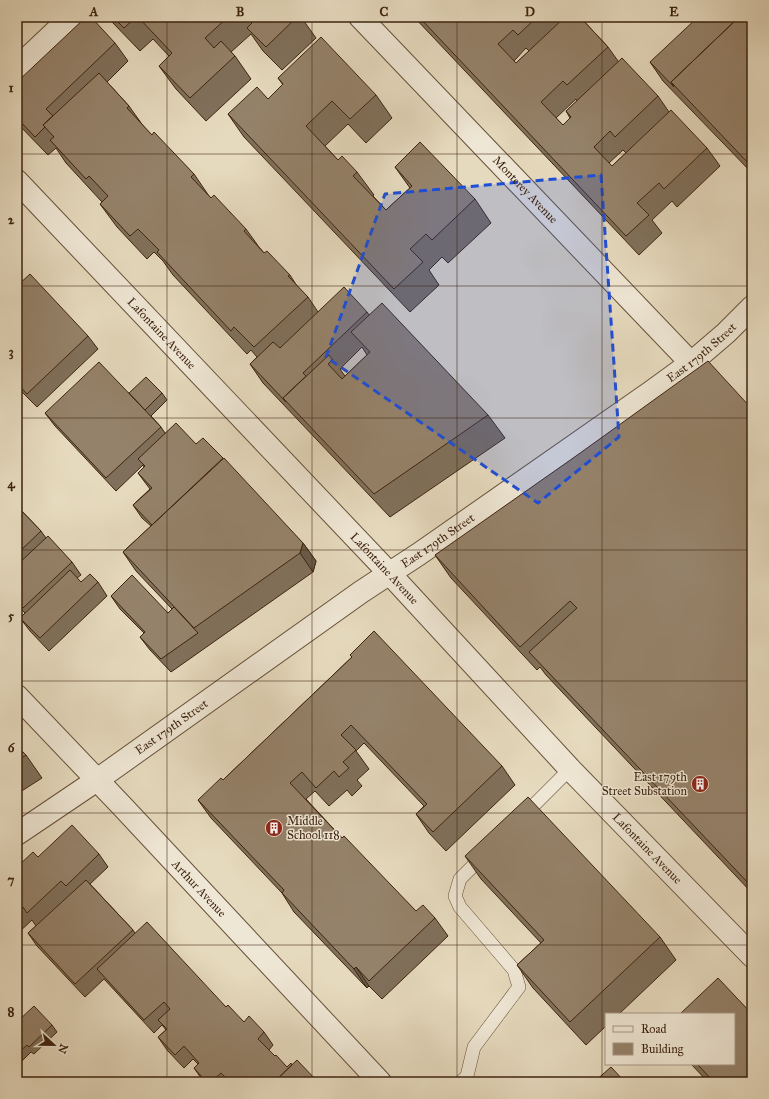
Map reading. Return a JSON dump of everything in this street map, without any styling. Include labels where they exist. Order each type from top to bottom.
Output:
[{"type":"street","points":[[17,68],[71,17]]},
{"type":"street","name":"Monterey Avenue","points":[[360,17],[691,363]]},
{"type":"street","name":"Lafontaine Avenue","points":[[17,181],[390,574],[570,769],[752,956]]},
{"type":"street","name":"East 179th Street","points":[[17,834],[97,780],[361,592],[390,574],[691,363],[726,333],[752,307]]},
{"type":"street","name":"Arthur Avenue","points":[[17,696],[380,1082]]},
{"type":"lane","points":[[516,823],[570,769]]},
{"type":"lane","points":[[461,1082],[466,1076],[474,1047],[519,987],[514,970],[460,907],[455,896],[460,879],[494,846]]},
{"type":"highlighted area","points":[[601,175],[619,437],[538,503],[326,357],[385,194]]},
{"type":"building","points":[[86,17],[91,17],[115,43],[46,109],[53,116],[43,125],[45,127],[35,137],[17,118],[17,82]]},
{"type":"building","points":[[113,17],[136,17],[124,28]]},
{"type":"building","points":[[138,17],[228,17],[205,38],[214,48],[221,41],[235,56],[190,98],[159,66],[172,53]]},
{"type":"building","points":[[247,17],[297,17],[266,47],[247,28],[252,23]]},
{"type":"building","points":[[419,17],[537,17],[518,35],[513,30],[498,44],[516,63],[565,17],[580,17],[608,47],[567,85],[563,81],[541,102],[563,125],[571,117],[566,111],[622,58],[658,96],[615,137],[610,131],[594,147],[612,166],[671,110],[707,148],[664,189],[659,183],[637,203],[649,215],[626,236]]},
{"type":"building","points":[[698,17],[739,17],[671,82],[674,87],[650,62]]},
{"type":"building","points":[[739,17],[752,17],[752,167],[671,82]]},
{"type":"building","points":[[321,37],[376,95],[350,119],[332,101],[306,126],[338,160],[342,156],[357,172],[353,176],[386,210],[412,186],[395,167],[420,142],[475,199],[432,240],[426,234],[410,249],[423,262],[394,289],[228,114],[257,87],[268,99],[283,84],[278,78]]},
{"type":"building","points":[[99,73],[129,106],[127,108],[152,135],[154,132],[194,174],[191,177],[211,198],[214,195],[246,229],[244,231],[264,253],[267,251],[290,275],[288,276],[308,297],[254,347],[234,327],[231,331],[157,252],[159,250],[138,229],[130,236],[100,204],[108,196],[89,176],[86,179],[50,140],[54,137],[43,125]]},
{"type":"building","points":[[30,274],[88,336],[27,394],[17,383],[17,286]]},
{"type":"building","points":[[344,287],[367,312],[303,373],[306,376],[283,398],[286,402],[250,364],[273,342],[280,348]]},
{"type":"building","points":[[382,303],[488,415],[374,494],[283,398],[329,355],[333,360],[328,364],[342,379],[370,352],[351,332]]},
{"type":"building","points":[[708,361],[752,409],[752,887],[529,652],[577,608],[570,601],[520,647],[435,555]]},
{"type":"building","points":[[99,362],[161,427],[106,478],[45,413]]},
{"type":"building","points":[[146,377],[162,393],[145,410],[129,393]]},
{"type":"building","points":[[176,423],[196,444],[203,438],[223,458],[152,525],[133,505],[152,488],[138,473],[145,466],[138,459]]},
{"type":"building","points":[[224,458],[303,543],[300,553],[194,628],[123,552]]},
{"type":"building","points":[[17,506],[41,531],[17,554]]},
{"type":"building","points":[[48,536],[72,562],[23,608],[17,602],[17,565]]},
{"type":"building","points":[[70,570],[81,582],[90,574],[98,582],[40,638],[20,618]]},
{"type":"building","points":[[132,575],[168,613],[174,607],[198,633],[161,659],[140,637],[145,632],[111,596]]},
{"type":"building","name":"Middle School 118","points":[[374,631],[502,766],[433,832],[416,814],[427,804],[351,725],[341,735],[356,750],[343,762],[349,768],[339,777],[334,771],[316,788],[302,772],[290,783],[342,838],[344,836],[416,911],[423,905],[435,918],[369,981],[356,967],[354,969],[282,893],[284,890],[198,800],[221,778],[223,780],[352,657],[350,655]]},
{"type":"building","points":[[17,746],[26,755],[17,761]]},
{"type":"building","points":[[528,797],[660,937],[570,1022],[517,965],[544,940],[465,856]]},
{"type":"building","points":[[72,825],[99,854],[66,886],[61,881],[27,913],[23,907],[17,912],[17,867],[33,852],[38,857]]},
{"type":"building","points":[[86,880],[133,930],[75,984],[28,933]]},
{"type":"building","points":[[147,922],[226,1007],[228,1005],[244,1022],[249,1016],[264,1032],[258,1039],[275,1056],[276,1055],[287,1067],[291,1063],[292,1065],[274,1082],[222,1082],[226,1078],[221,1073],[211,1082],[197,1082],[202,1077],[194,1068],[199,1063],[184,1046],[175,1055],[158,1037],[167,1029],[158,1020],[170,1009],[164,1002],[144,1020],[97,969]]},
{"type":"building","points":[[718,978],[752,1014],[752,1082],[714,1082],[698,1065],[735,1065],[735,1013],[681,1013]]},
{"type":"building","points":[[34,1006],[52,1025],[29,1047],[27,1045],[17,1054],[17,1022]]},
{"type":"building","points":[[297,1060],[318,1082],[274,1082]]},
{"type":"building","points":[[611,1067],[625,1082],[594,1082]]},
{"type":"place","name":"East 179th Street Substation","points":[[700,784]]},
{"type":"place","name":"Middle School 118","points":[[274,828]]}]
